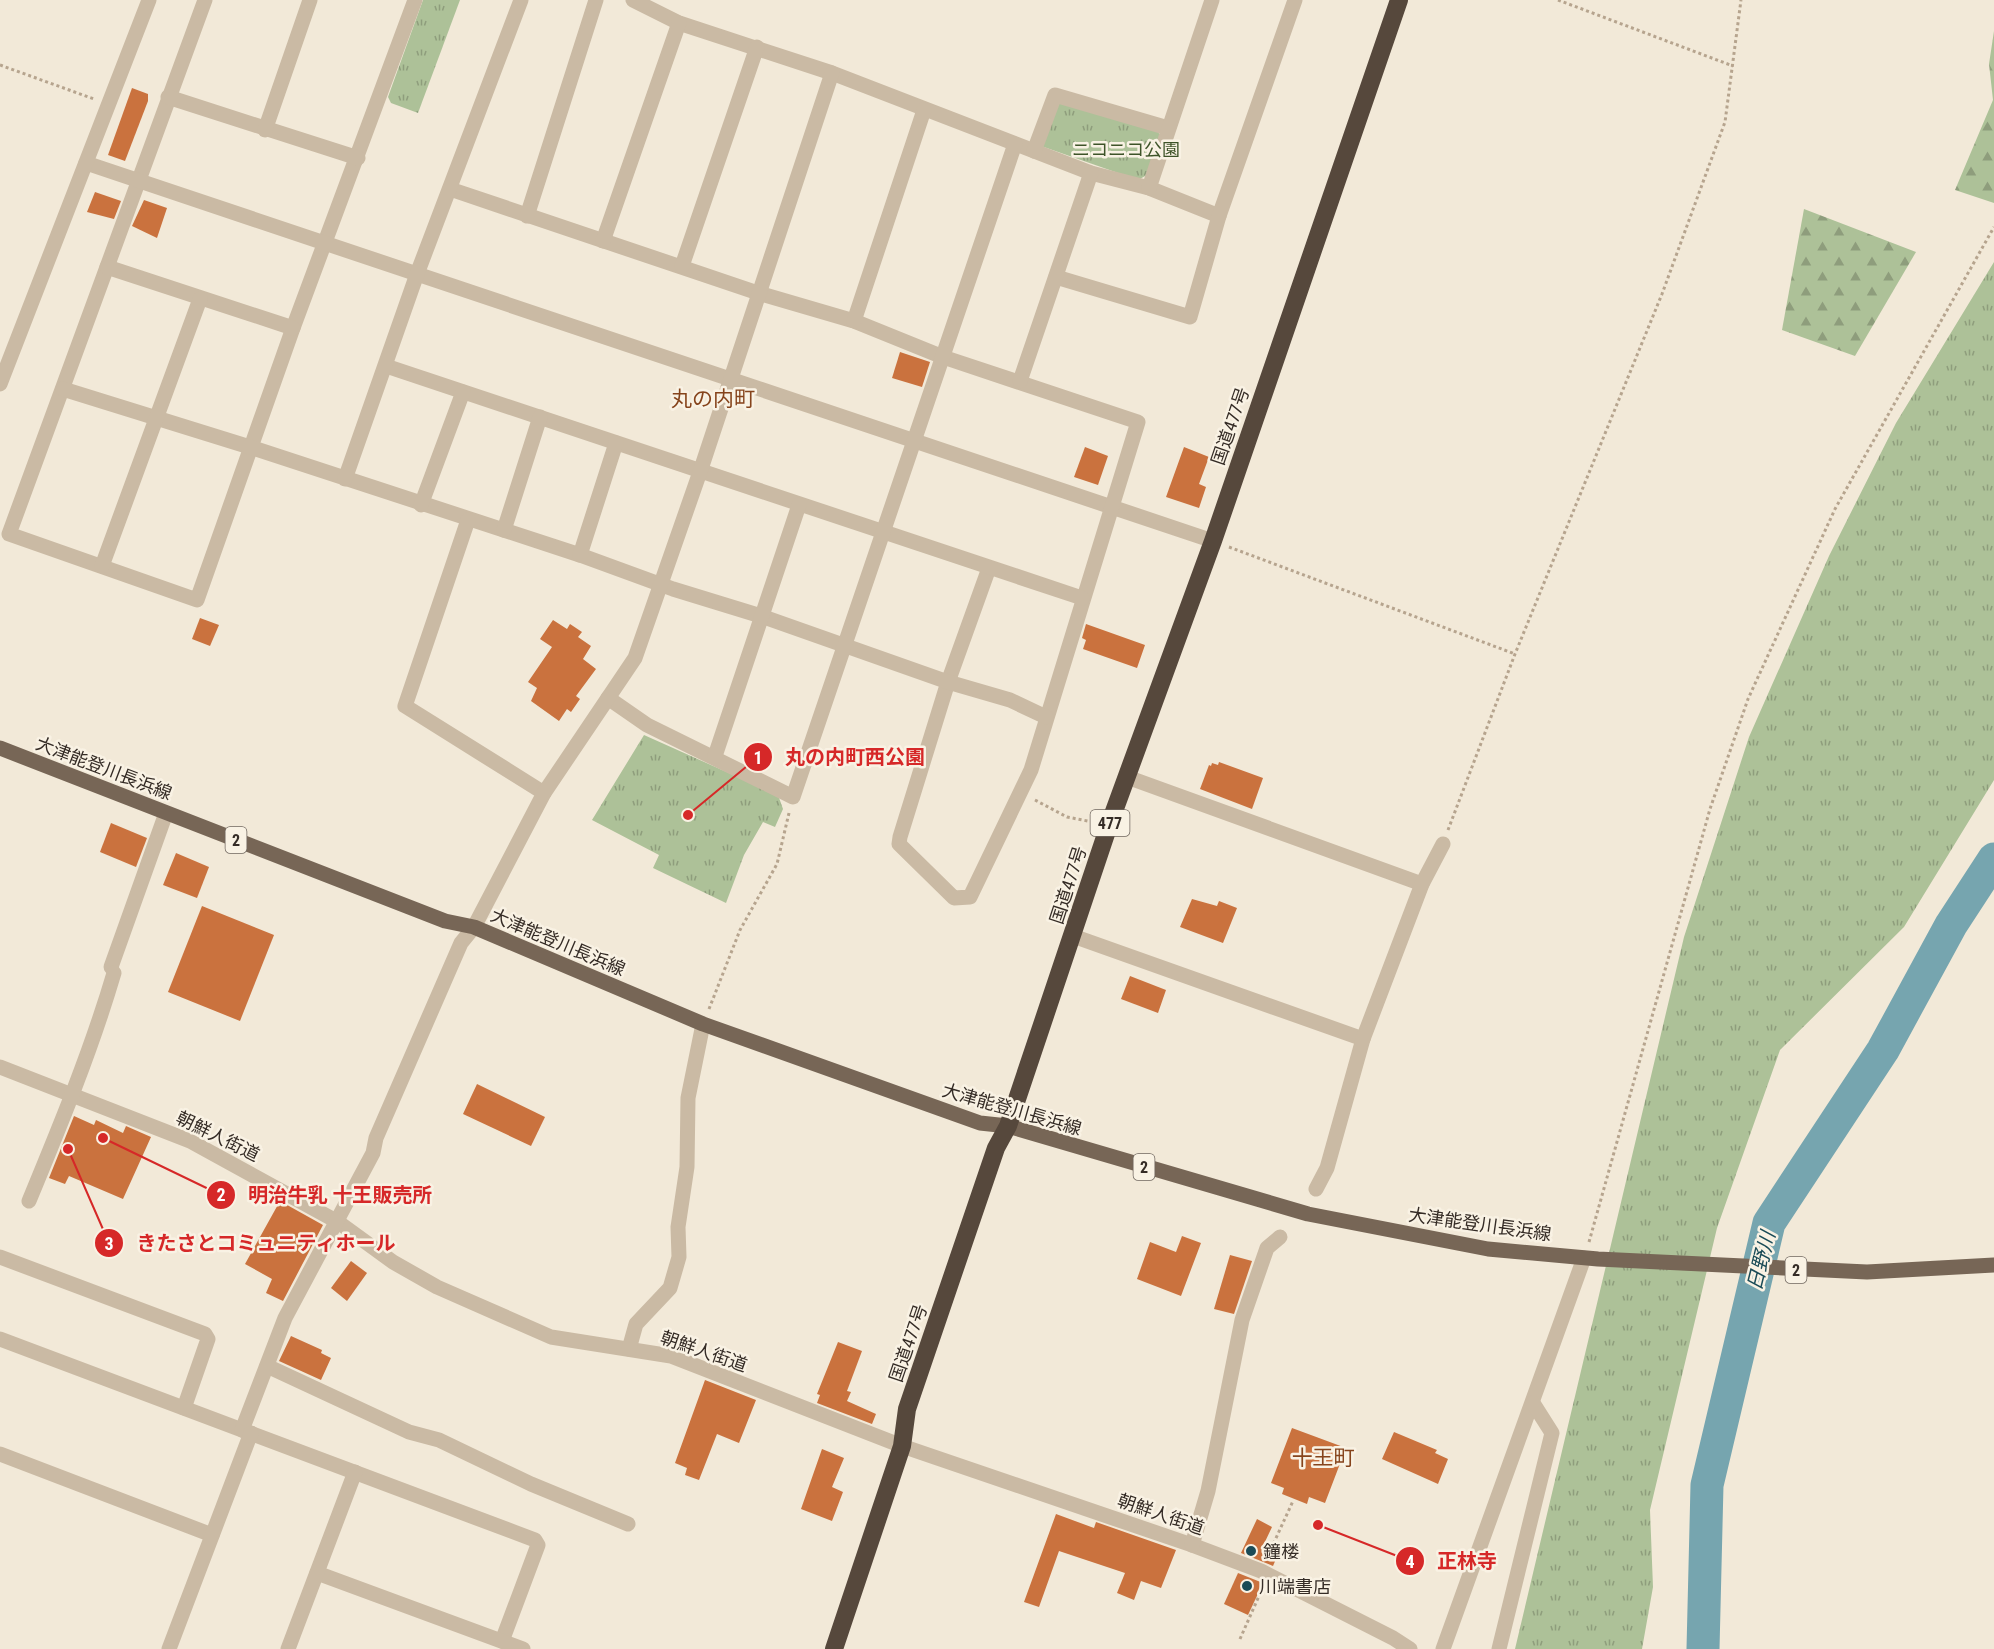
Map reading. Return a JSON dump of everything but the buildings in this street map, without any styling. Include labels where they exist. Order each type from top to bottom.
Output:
[{"type":"highway","name":"国道477号","points":[[834,1649],[902,1446],[907,1409],[996,1148],[1008,1126],[1109,825],[1213,541],[1399,0]]},
{"type":"main road","name":"大津能登川長浜線","points":[[0,748],[445,921],[474,927],[703,1024],[980,1123],[1008,1126],[1308,1214],[1488,1249],[1591,1258],[1867,1272],[1994,1265]]},
{"type":"street","points":[[0,384],[148,0]]},
{"type":"street","points":[[206,0],[168,97],[9,534],[197,600],[253,448],[293,328],[415,0]]},
{"type":"street","points":[[265,130],[310,0]]},
{"type":"street","points":[[345,479],[417,274],[520,0]]},
{"type":"street","points":[[527,216],[597,0]]},
{"type":"street","points":[[633,0],[679,23],[832,73],[1091,173],[1149,188],[1219,216]]},
{"type":"street","points":[[1149,188],[1212,0]]},
{"type":"street","points":[[1056,277],[1190,317],[1219,216],[1294,0]]},
{"type":"street","points":[[603,240],[679,23]]},
{"type":"street","points":[[682,266],[757,47]]},
{"type":"street","points":[[169,1649],[212,1535],[285,1318],[309,1269],[338,1222],[373,1153],[376,1138],[457,954],[474,927],[544,793],[635,658],[701,470],[729,378],[832,73]]},
{"type":"street","points":[[1034,151],[1055,95],[1168,128]]},
{"type":"street","points":[[168,97],[358,158]]},
{"type":"street","points":[[854,321],[924,110]]},
{"type":"street","points":[[608,698],[647,725],[715,756],[793,797],[886,531],[1015,144]]},
{"type":"street","points":[[86,163],[1213,541]]},
{"type":"street","points":[[1020,381],[1091,173]]},
{"type":"street","points":[[450,189],[758,293],[854,321],[943,357],[1138,422],[1113,507],[1082,598],[1031,770],[970,897],[954,898],[899,844],[948,682],[989,567]]},
{"type":"street","points":[[107,267],[293,328]]},
{"type":"street","points":[[102,566],[200,299]]},
{"type":"street","points":[[386,366],[1082,598]]},
{"type":"street","points":[[63,389],[253,448],[580,555],[660,585],[761,616],[948,682],[1010,700],[1046,717]]},
{"type":"street","points":[[422,505],[463,392]]},
{"type":"street","points":[[504,530],[540,417]]},
{"type":"street","points":[[580,555],[616,443]]},
{"type":"street","points":[[715,756],[799,505]]},
{"type":"street","points":[[468,520],[405,706],[544,793]]},
{"type":"street","points":[[1127,777],[1422,884]]},
{"type":"street","points":[[29,1201],[98,1027],[112,970],[166,813]]},
{"type":"street","points":[[1316,1190],[1327,1168],[1364,1039],[1422,884],[1443,844]]},
{"type":"street","points":[[1073,936],[1364,1039]]},
{"type":"street","points":[[629,1349],[636,1324],[670,1288],[679,1257],[678,1227],[687,1167],[688,1098],[703,1024]]},
{"type":"street","name":"朝鮮人街道","points":[[0,1066],[190,1141],[338,1222],[393,1262],[486,1310],[551,1337],[671,1356],[902,1446],[1192,1545],[1269,1575],[1383,1632],[1410,1649]]},
{"type":"street","points":[[1192,1545],[1208,1491],[1242,1320],[1267,1248],[1280,1237]]},
{"type":"street","points":[[0,1257],[205,1334],[208,1339],[184,1408]]},
{"type":"street","points":[[1443,1649],[1533,1403],[1591,1258]]},
{"type":"street","points":[[0,1339],[535,1540],[538,1545],[502,1641]]},
{"type":"street","points":[[267,1366],[409,1432],[439,1440],[531,1484],[628,1524]]},
{"type":"street","points":[[1499,1649],[1551,1433],[1533,1403]]},
{"type":"street","points":[[0,1454],[212,1535]]},
{"type":"street","points":[[288,1649],[355,1472]]},
{"type":"street","points":[[317,1573],[523,1649]]},
{"type":"path","points":[[1558,0],[1733,66]]},
{"type":"path","points":[[1443,844],[1515,654],[1662,294],[1725,122],[1741,0]]},
{"type":"path","points":[[0,65],[109,105]]},
{"type":"path","points":[[1591,1258],[1710,809],[1748,699],[1835,509],[1994,227]]},
{"type":"path","points":[[1213,541],[1515,654]]},
{"type":"path","points":[[1020,792],[1067,817],[1109,825]]},
{"type":"path","points":[[703,1024],[740,930],[777,864],[793,797]]},
{"type":"path","points":[[1271,1549],[1293,1501]]},
{"type":"path","points":[[1240,1640],[1269,1575]]},
{"type":"green space","points":[[423,0],[460,0],[418,113],[391,103],[388,97]]},
{"type":"green space","points":[[1994,31],[1994,203],[1955,190],[1993,100],[1989,64]]},
{"type":"green space","name":"ニコニコ公園","points":[[1063,101],[1158,132],[1161,136],[1147,175],[1138,180],[1041,146],[1055,107]]},
{"type":"green space","points":[[1804,209],[1916,252],[1855,356],[1782,330]]},
{"type":"green space","points":[[1994,262],[1994,780],[1904,927],[1780,1050],[1717,1228],[1650,1510],[1653,1587],[1642,1649],[1515,1649],[1684,937],[1749,737],[1829,556],[1896,423]]},
{"type":"green space","points":[[644,735],[778,795],[783,809],[775,827],[763,822],[744,855],[726,903],[653,868],[659,855],[592,820]]},
{"type":"waterway","name":"日野川","points":[[1703,1649],[1707,1485],[1769,1223],[1883,1050],[1951,925],[1994,859]]},
{"type":"place","name":"丸の内町西公園","points":[[688,815]]},
{"type":"place","name":"明治牛乳 十王販売所","points":[[103,1138]]},
{"type":"place","name":"きたさとコミュニティホール","points":[[68,1149]]},
{"type":"place","name":"正林寺","points":[[1318,1525]]},
{"type":"place","name":"鐘楼","points":[[1251,1551]]},
{"type":"place","name":"川端書店","points":[[1247,1586]]},
{"type":"district","name":"丸の内町","points":[[713,399]]},
{"type":"district","name":"十王町","points":[[1323,1458]]}]
